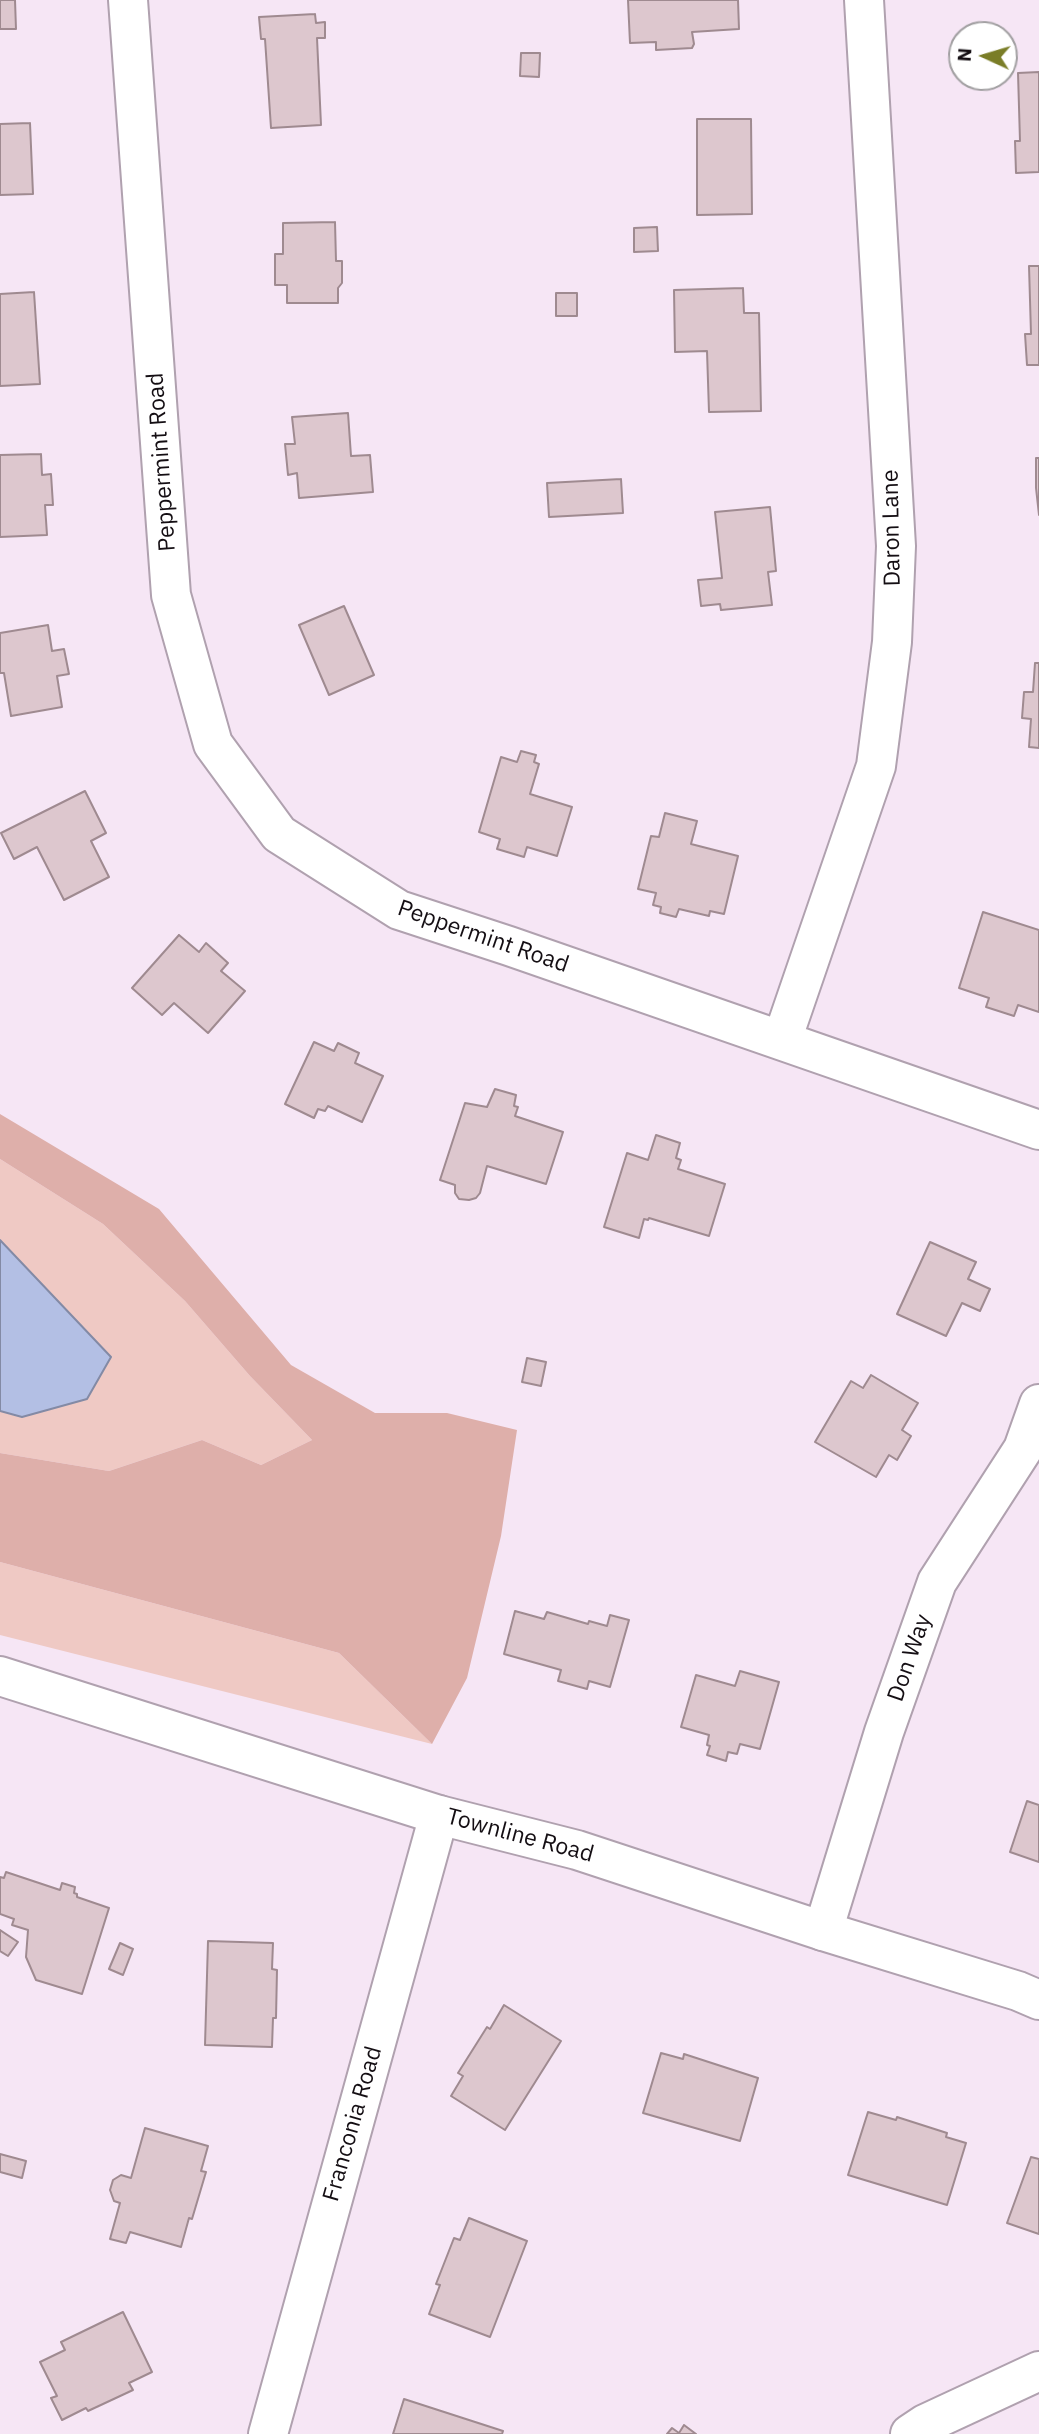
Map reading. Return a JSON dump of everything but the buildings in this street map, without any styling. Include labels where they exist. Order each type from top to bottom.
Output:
[{"type":"street","name":"Peppermint Road","points":[[128,0],[171,595],[213,744],[279,834],[399,910],[1039,1130]]},
{"type":"street","name":"Daron Lane","points":[[782,1040],[876,766],[891,642],[896,546],[864,0]]},
{"type":"street","name":"Don Way","points":[[823,1931],[884,1732],[937,1582],[1023,1450],[1039,1404]]},
{"type":"street","name":"Townline Road","points":[[0,1676],[439,1815],[577,1850],[1039,2000]]},
{"type":"street","name":"Franconia Road","points":[[268,2434],[439,1815]]},
{"type":"street","points":[[910,2434],[925,2424],[1039,2371]]},
{"type":"shaded area","points":[[0,1114],[159,1209],[291,1365],[375,1413],[447,1413],[517,1430],[501,1536],[467,1678],[432,1744],[339,1653],[0,1562],[0,1453],[109,1471],[202,1440],[261,1465],[312,1440],[250,1376],[185,1301],[103,1224],[0,1159]]},
{"type":"shaded area","points":[[0,1159],[103,1224],[185,1301],[250,1376],[312,1440],[261,1465],[202,1440],[109,1471],[0,1453]]},
{"type":"shaded area","points":[[0,1562],[339,1653],[432,1744],[0,1635]]},
{"type":"water","points":[[0,1240],[111,1357],[87,1399],[22,1417],[0,1411]]}]
